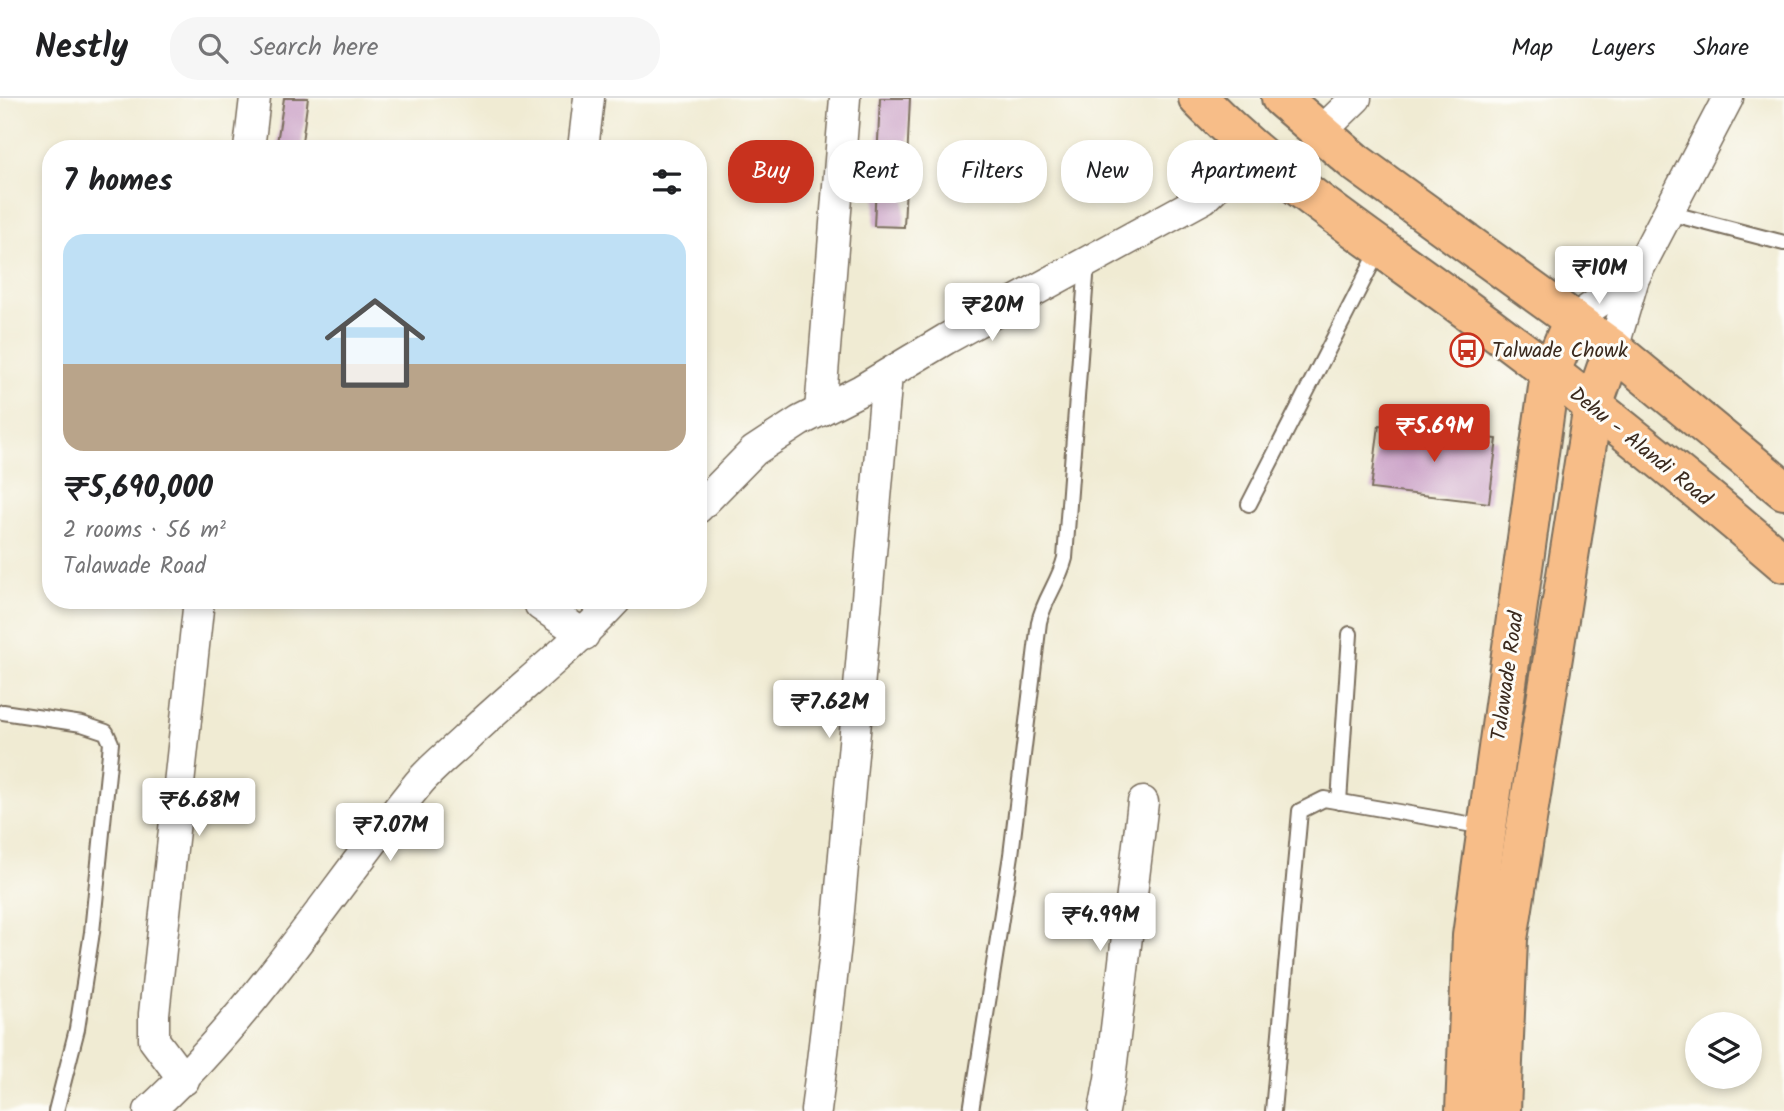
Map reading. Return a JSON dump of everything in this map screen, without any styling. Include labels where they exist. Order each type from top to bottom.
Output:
[{"type":"main road","name":"Dehu - Alandi Road","points":[[1198,98],[1245,140]]},
{"type":"main road","points":[[1281,98],[1355,162],[1613,349],[1784,490]]},
{"type":"main road","name":"Dehu - Alandi Road","points":[[1319,203],[1593,406],[1784,563]]},
{"type":"main road","name":"Talawade Road","points":[[1465,1111],[1472,936],[1485,827],[1550,373],[1573,320]]},
{"type":"main road","name":"Talawade Road","points":[[1501,1111],[1508,939],[1593,406],[1613,349]]},
{"type":"street","points":[[251,140],[255,98]]},
{"type":"street","points":[[584,140],[589,98]]},
{"type":"street","points":[[820,411],[845,98]]},
{"type":"street","points":[[1321,132],[1356,98]]},
{"type":"street","name":"Talawade Road","points":[[1613,349],[1634,278],[1728,98]]},
{"type":"street","points":[[707,499],[754,451],[820,411],[1195,203]]},
{"type":"street","name":"Talawade Road","points":[[1573,320],[1634,278]]},
{"type":"street","points":[[816,1111],[837,930],[887,375]]},
{"type":"street","points":[[184,1080],[154,1040],[154,1014],[199,609]]},
{"type":"street","points":[[546,609],[584,635]]},
{"type":"street","points":[[149,1111],[184,1080],[280,967],[420,781],[499,706],[584,635],[608,609]]},
{"type":"street","points":[[1104,1111],[1143,802]]},
{"type":"lane","points":[[1670,213],[1784,243]]},
{"type":"lane","points":[[1250,504],[1380,248]]},
{"type":"lane","points":[[971,1111],[1011,855],[1039,622],[1042,605],[1055,588],[1065,558],[1087,262]]},
{"type":"lane","points":[[1339,802],[1350,634]]},
{"type":"lane","points":[[3,712],[82,724],[106,732],[111,743],[92,932],[77,1030],[56,1111]]},
{"type":"lane","points":[[1273,1111],[1296,825],[1300,811],[1311,803],[1324,799],[1485,827]]},
{"type":"building","points":[[284,98],[308,98],[302,140],[277,140]]},
{"type":"building","points":[[880,98],[910,98],[908,140],[878,140]]},
{"type":"building","points":[[875,203],[905,203],[904,227],[874,226]]},
{"type":"building","points":[[1379,425],[1497,439],[1489,503],[1371,489]]},
{"type":"place","name":"Talwade Chowk","points":[[1467,350]]}]
